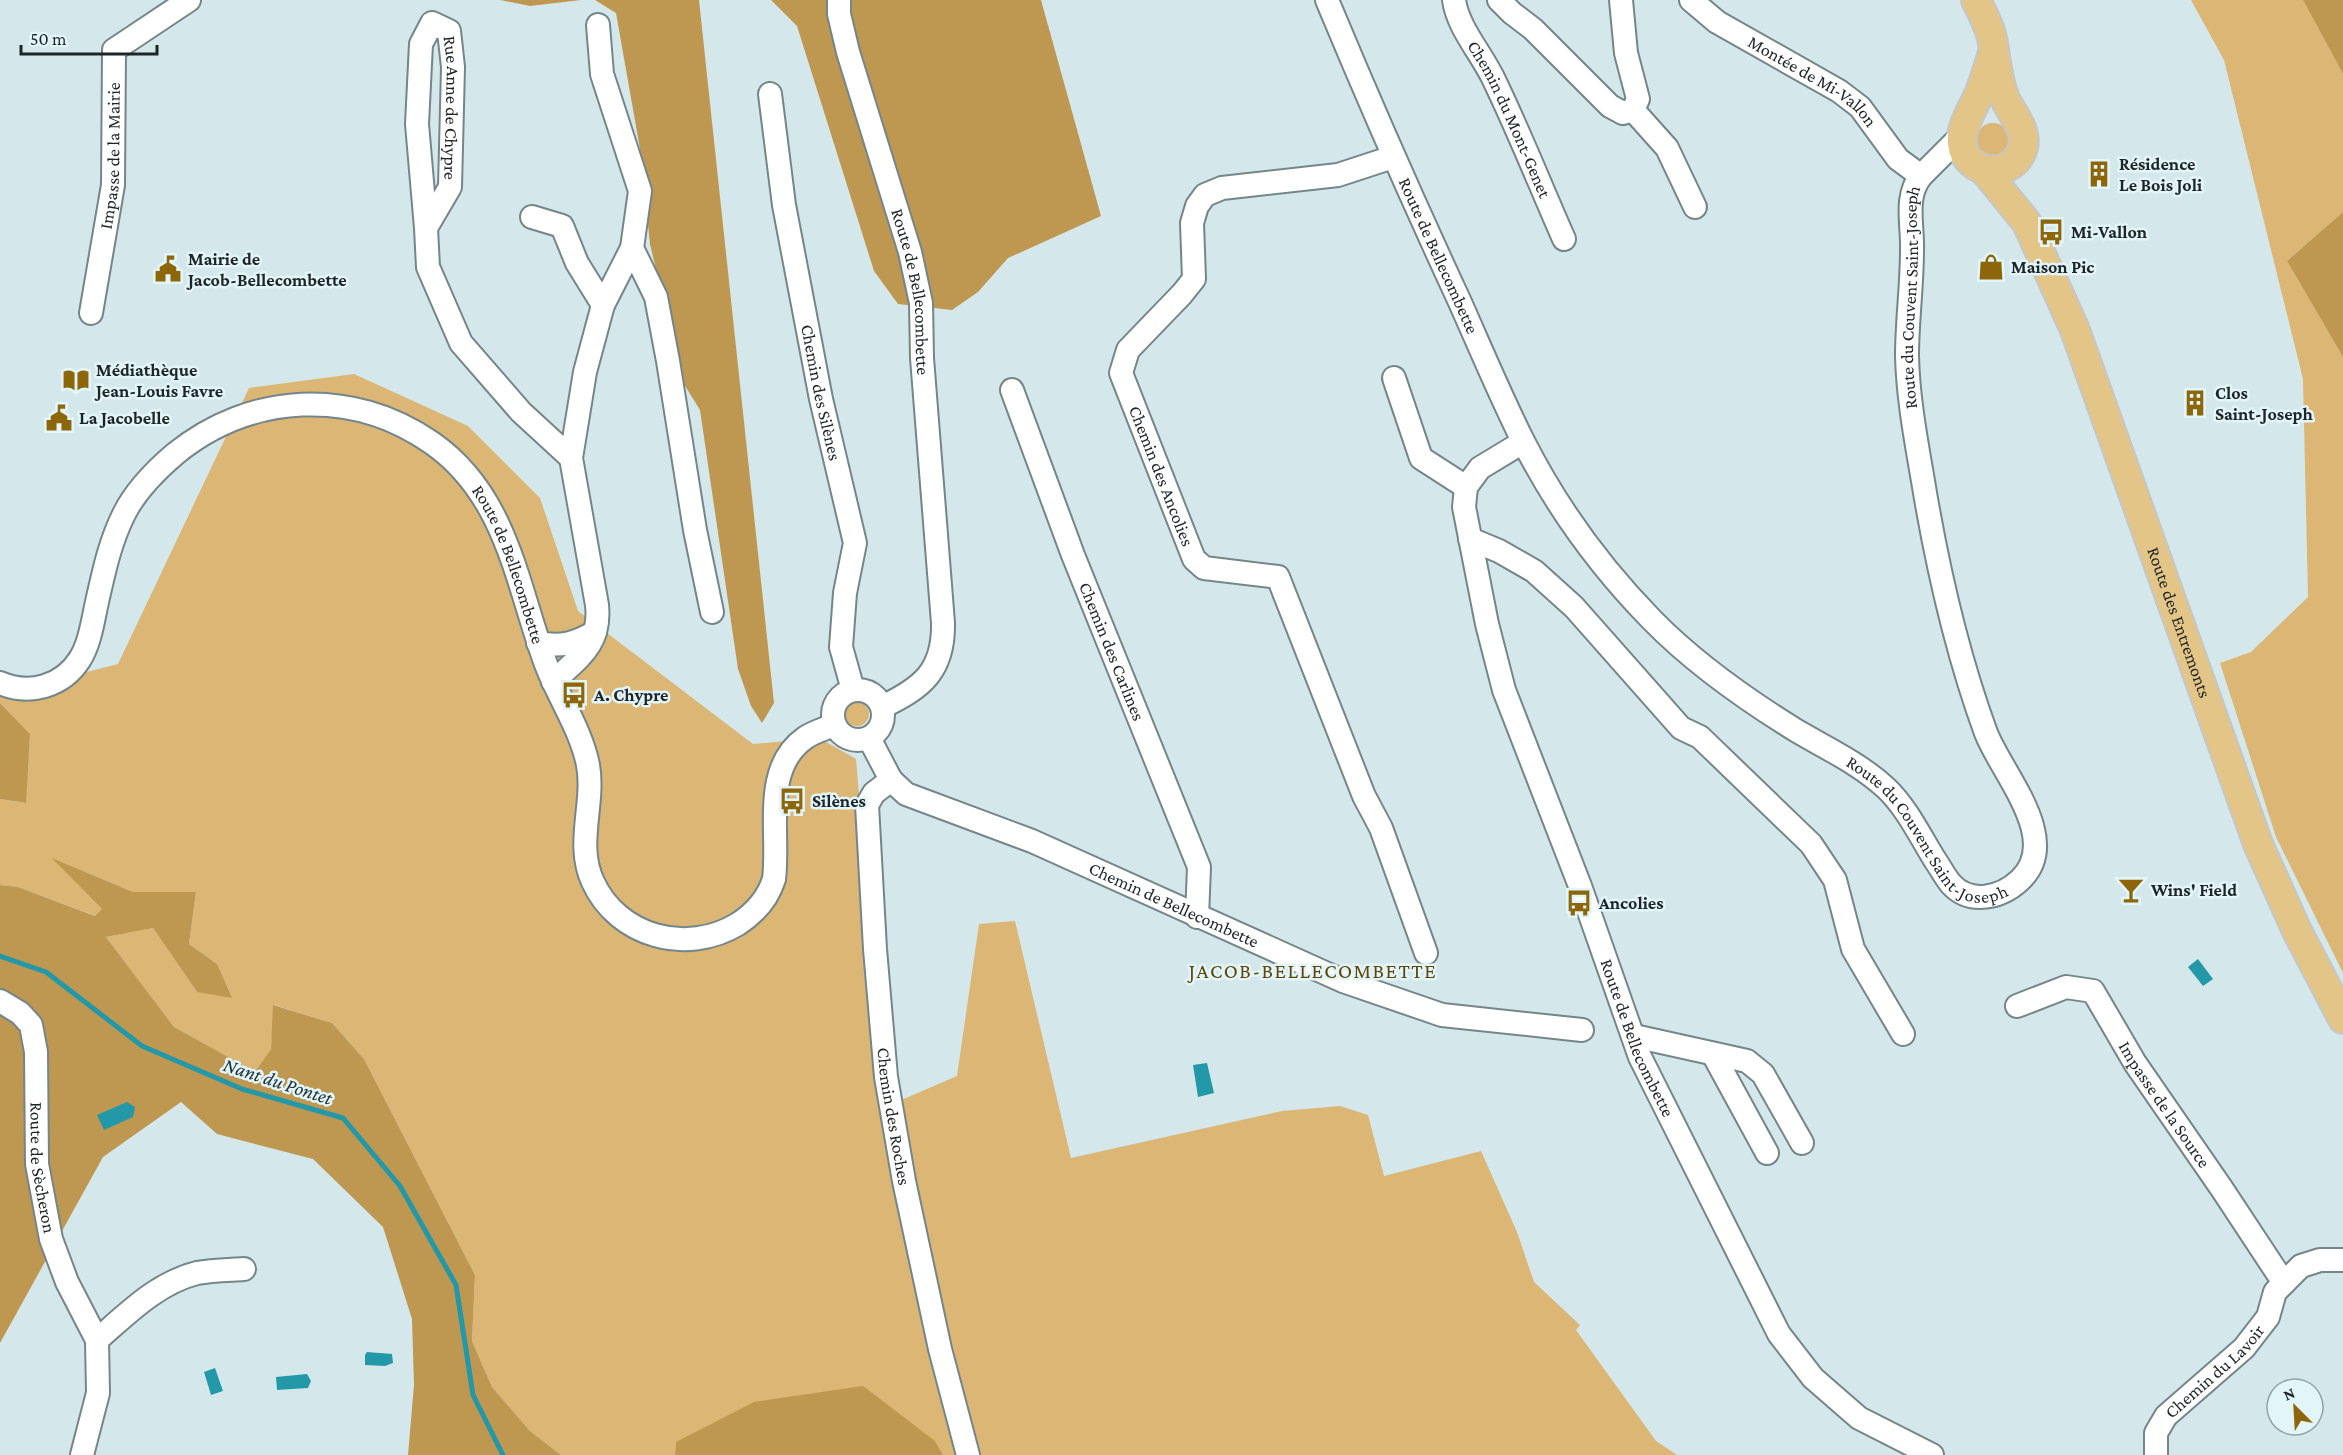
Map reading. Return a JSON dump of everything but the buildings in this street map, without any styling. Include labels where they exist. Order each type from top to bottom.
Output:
[{"type":"main road","name":"Route des Entremonts","points":[[1977,0],[1986,22],[2002,89],[2024,139],[2020,155],[2021,188],[2027,223],[2075,330],[2258,844],[2297,931],[2343,1019]]},
{"type":"main road","points":[[1965,128],[1993,53]]},
{"type":"main road","points":[[1965,128],[1976,113],[1986,110],[2006,112],[2014,118]]},
{"type":"main road","name":"Route des Entremonts","points":[[1965,128],[1961,142],[1966,156],[1980,168],[2027,223]]},
{"type":"main road","points":[[1980,168],[2001,170],[2008,167],[2020,155]]},
{"type":"street","name":"Impasse de la Mairie","points":[[91,313],[113,185],[114,50],[189,0]]},
{"type":"street","name":"Route de Bellecombette","points":[[840,0],[839,14],[848,52],[910,252],[921,303],[922,358],[943,623],[937,664],[930,675],[907,694],[882,708]]},
{"type":"street","name":"Route de Bellecombette","points":[[1327,0],[1393,157],[1523,442]]},
{"type":"street","name":"Chemin du Mont-Genet","points":[[1454,0],[1455,9],[1463,25],[1496,82],[1564,239]]},
{"type":"street","points":[[1499,0],[1533,29],[1610,106],[1623,113],[1633,110],[1638,99],[1626,53],[1621,0]]},
{"type":"street","name":"Montée de Mi-Vallon","points":[[1691,0],[1717,22],[1839,91],[1860,107],[1898,159],[1921,176]]},
{"type":"street","name":"Rue Anne de Chypre","points":[[426,228],[450,187],[453,67],[449,31],[432,23],[421,44],[417,124],[428,267],[461,343],[521,412],[571,458]]},
{"type":"street","points":[[553,682],[588,648],[596,631],[597,604],[571,458],[585,372],[603,305],[632,248],[640,191],[602,74],[598,25]]},
{"type":"street","name":"Chemin des Silènes","points":[[770,94],[786,216],[820,399],[855,543],[845,593],[841,647],[853,690]]},
{"type":"street","points":[[1633,110],[1667,148],[1695,207]]},
{"type":"street","name":"Route du Couvent Saint-Joseph","points":[[1523,442],[1560,505],[1611,576],[1654,622],[1698,662],[1750,702],[1860,766],[1889,791],[1908,815],[1952,885],[1967,895],[1988,897],[2007,890],[2024,877],[2034,861],[2034,828],[1988,738],[1957,645],[1934,546],[1913,422],[1907,359],[1912,247],[1910,204],[1915,183],[1965,128]]},
{"type":"street","name":"Chemin des Ancolies","points":[[1393,157],[1338,175],[1221,188],[1205,195],[1197,206],[1192,224],[1194,279],[1128,350],[1121,373],[1194,559],[1204,568],[1278,577],[1364,796],[1381,828],[1426,953]]},
{"type":"street","name":"Route du Couvent Saint-Joseph","points":[[1921,176],[1940,170],[1980,168]]},
{"type":"street","points":[[532,217],[562,226],[577,263],[603,305]]},
{"type":"street","points":[[632,248],[656,297],[695,530],[712,612]]},
{"type":"street","points":[[1394,378],[1421,458],[1466,487],[1480,468],[1523,442]]},
{"type":"street","name":"Chemin des Carlines","points":[[1012,390],[1073,555],[1199,867],[1197,917]]},
{"type":"street","name":"Route de Bellecombette","points":[[0,683],[24,690],[46,687],[68,675],[82,656],[107,555],[115,534],[138,491],[159,468],[200,436],[231,420],[271,408],[305,404],[343,407],[396,422],[436,446],[466,473],[488,503],[504,535],[520,577],[538,643],[553,682],[575,726],[588,766],[590,790],[584,840],[591,880],[600,896],[627,922],[642,931],[664,938],[687,940],[709,937],[747,918],[760,905],[774,879],[778,775],[789,754],[805,738],[834,725]]},
{"type":"street","name":"Route de Bellecombette","points":[[1466,487],[1464,507],[1487,624],[1504,690],[1580,886],[1640,1057],[1779,1334],[1813,1378],[1859,1418],[1932,1455]]},
{"type":"street","points":[[1470,539],[1499,551],[1534,571],[1574,607],[1681,728],[1700,737],[1811,844],[1835,880],[1853,949],[1903,1034]]},
{"type":"street","points":[[538,643],[553,646],[570,645],[596,631]]},
{"type":"street","points":[[853,690],[867,692],[874,696],[882,708],[880,728],[869,738],[853,740],[845,737],[834,725],[836,703],[846,693],[853,690]]},
{"type":"street","name":"Chemin de Bellecombette","points":[[869,738],[891,780],[906,794],[1032,841],[1343,981],[1442,1016],[1582,1030]]},
{"type":"street","name":"Chemin des Roches","points":[[891,780],[874,793],[867,805],[875,949],[886,1077],[904,1181],[940,1349],[968,1455]]},
{"type":"street","name":"Impasse de la Source","points":[[2017,1006],[2066,987],[2093,991],[2135,1063],[2284,1283]]},
{"type":"street","name":"Route de Sècheron","points":[[0,1000],[20,1013],[31,1025],[36,1052],[36,1164],[51,1239],[67,1282],[97,1340],[98,1392],[82,1455]]},
{"type":"street","points":[[1634,1036],[1747,1061],[1763,1074],[1802,1143]]},
{"type":"street","points":[[1713,1054],[1767,1153]]},
{"type":"street","name":"Chemin du Lavoir","points":[[2156,1455],[2156,1433],[2166,1416],[2244,1348],[2268,1317],[2275,1292],[2301,1266],[2320,1260],[2343,1260]]},
{"type":"street","points":[[97,1340],[148,1297],[173,1282],[198,1273],[244,1269]]},
{"type":"shaded area","points":[[500,0],[581,0],[530,6]]},
{"type":"shaded area","points":[[595,0],[699,0],[774,703],[762,723],[751,706],[738,669],[700,410],[682,381],[650,244],[640,149],[616,13]]},
{"type":"shaded area","points":[[771,0],[1041,0],[1101,216],[1008,258],[978,292],[952,310],[898,304],[874,271],[797,26]]},
{"type":"shaded area","points":[[2191,0],[2303,0],[2343,74],[2343,212],[2287,261],[2343,357],[2343,973],[2276,837],[2220,663],[2251,652],[2308,597],[2303,379],[2224,60]]},
{"type":"shaded area","points":[[2303,0],[2343,0],[2343,74]]},
{"type":"shaded area","points":[[1993,123],[2005,128],[2010,140],[2005,152],[1993,157],[1981,152],[1976,140],[1981,128]]},
{"type":"shaded area","points":[[2343,212],[2343,357],[2287,261]]},
{"type":"shaded area","points":[[354,374],[468,426],[540,498],[578,611],[753,744],[819,738],[856,759],[885,1107],[957,1076],[979,924],[1015,921],[1071,1158],[1282,1111],[1340,1106],[1368,1115],[1384,1176],[1481,1151],[1517,1232],[1534,1282],[1580,1325],[1576,1330],[1656,1441],[1677,1455],[943,1455],[935,1441],[676,1442],[675,1455],[561,1455],[530,1431],[492,1387],[472,1341],[475,1275],[364,1059],[332,1023],[274,1005],[271,1049],[255,1073],[174,1027],[106,937],[153,928],[197,992],[217,964],[189,944],[196,892],[133,892],[54,859],[102,909],[96,916],[18,887],[0,885],[0,799],[25,803],[30,734],[0,703],[0,694],[118,664],[249,388]]},
{"type":"shaded area","points":[[857,702],[865,706],[869,714],[865,722],[857,726],[849,722],[845,714],[849,706]]},
{"type":"shaded area","points":[[0,703],[30,734],[26,803],[0,799]]},
{"type":"shaded area","points":[[52,858],[133,892],[196,892],[189,944],[217,964],[232,998],[197,992],[153,928],[106,937],[174,1027],[255,1072],[271,1049],[273,1005],[332,1023],[364,1059],[475,1275],[472,1341],[492,1387],[530,1431],[561,1455],[408,1455],[414,1385],[412,1319],[383,1227],[313,1159],[217,1134],[181,1102],[103,1157],[0,1343],[0,885],[18,887],[95,916],[102,909]]},
{"type":"shaded area","points":[[863,1386],[935,1441],[943,1455],[675,1455],[676,1442],[754,1402]]},
{"type":"water","points":[[2198,959],[2213,979],[2203,986],[2188,967]]},
{"type":"water","points":[[1207,1063],[1214,1093],[1198,1097],[1193,1065]]},
{"type":"water","points":[[127,1102],[135,1107],[133,1117],[104,1130],[97,1115]]},
{"type":"water","points":[[367,1352],[392,1354],[393,1363],[385,1366],[365,1365]]},
{"type":"water","points":[[215,1368],[223,1391],[211,1395],[204,1372]]},
{"type":"water","points":[[307,1374],[311,1381],[308,1388],[277,1390],[276,1377]]},
{"type":"waterway","name":"Nant du Pontet","points":[[0,956],[46,972],[142,1046],[242,1089],[343,1118],[400,1186],[456,1285],[473,1395],[503,1455]]},
{"type":"place","name":"Résidence Le Bois Joli","points":[[2099,174]]},
{"type":"place","name":"Mi-Vallon","points":[[2051,232]]},
{"type":"place","name":"Maison Pic","points":[[1991,267]]},
{"type":"place","name":"Mairie de Jacob-Bellecombette","points":[[168,269]]},
{"type":"place","name":"Médiathèque Jean-Louis Favre","points":[[76,380]]},
{"type":"place","name":"Clos Saint-Joseph","points":[[2195,403]]},
{"type":"place","name":"La Jacobelle","points":[[59,418]]},
{"type":"place","name":"A. Chypre","points":[[574,695]]},
{"type":"place","name":"Silènes","points":[[792,801]]},
{"type":"place","name":"Wins' Field","points":[[2131,890]]},
{"type":"place","name":"Ancolies","points":[[1579,903]]},
{"type":"district","name":"JACOB-BELLECOMBETTE","points":[[1313,971]]}]
